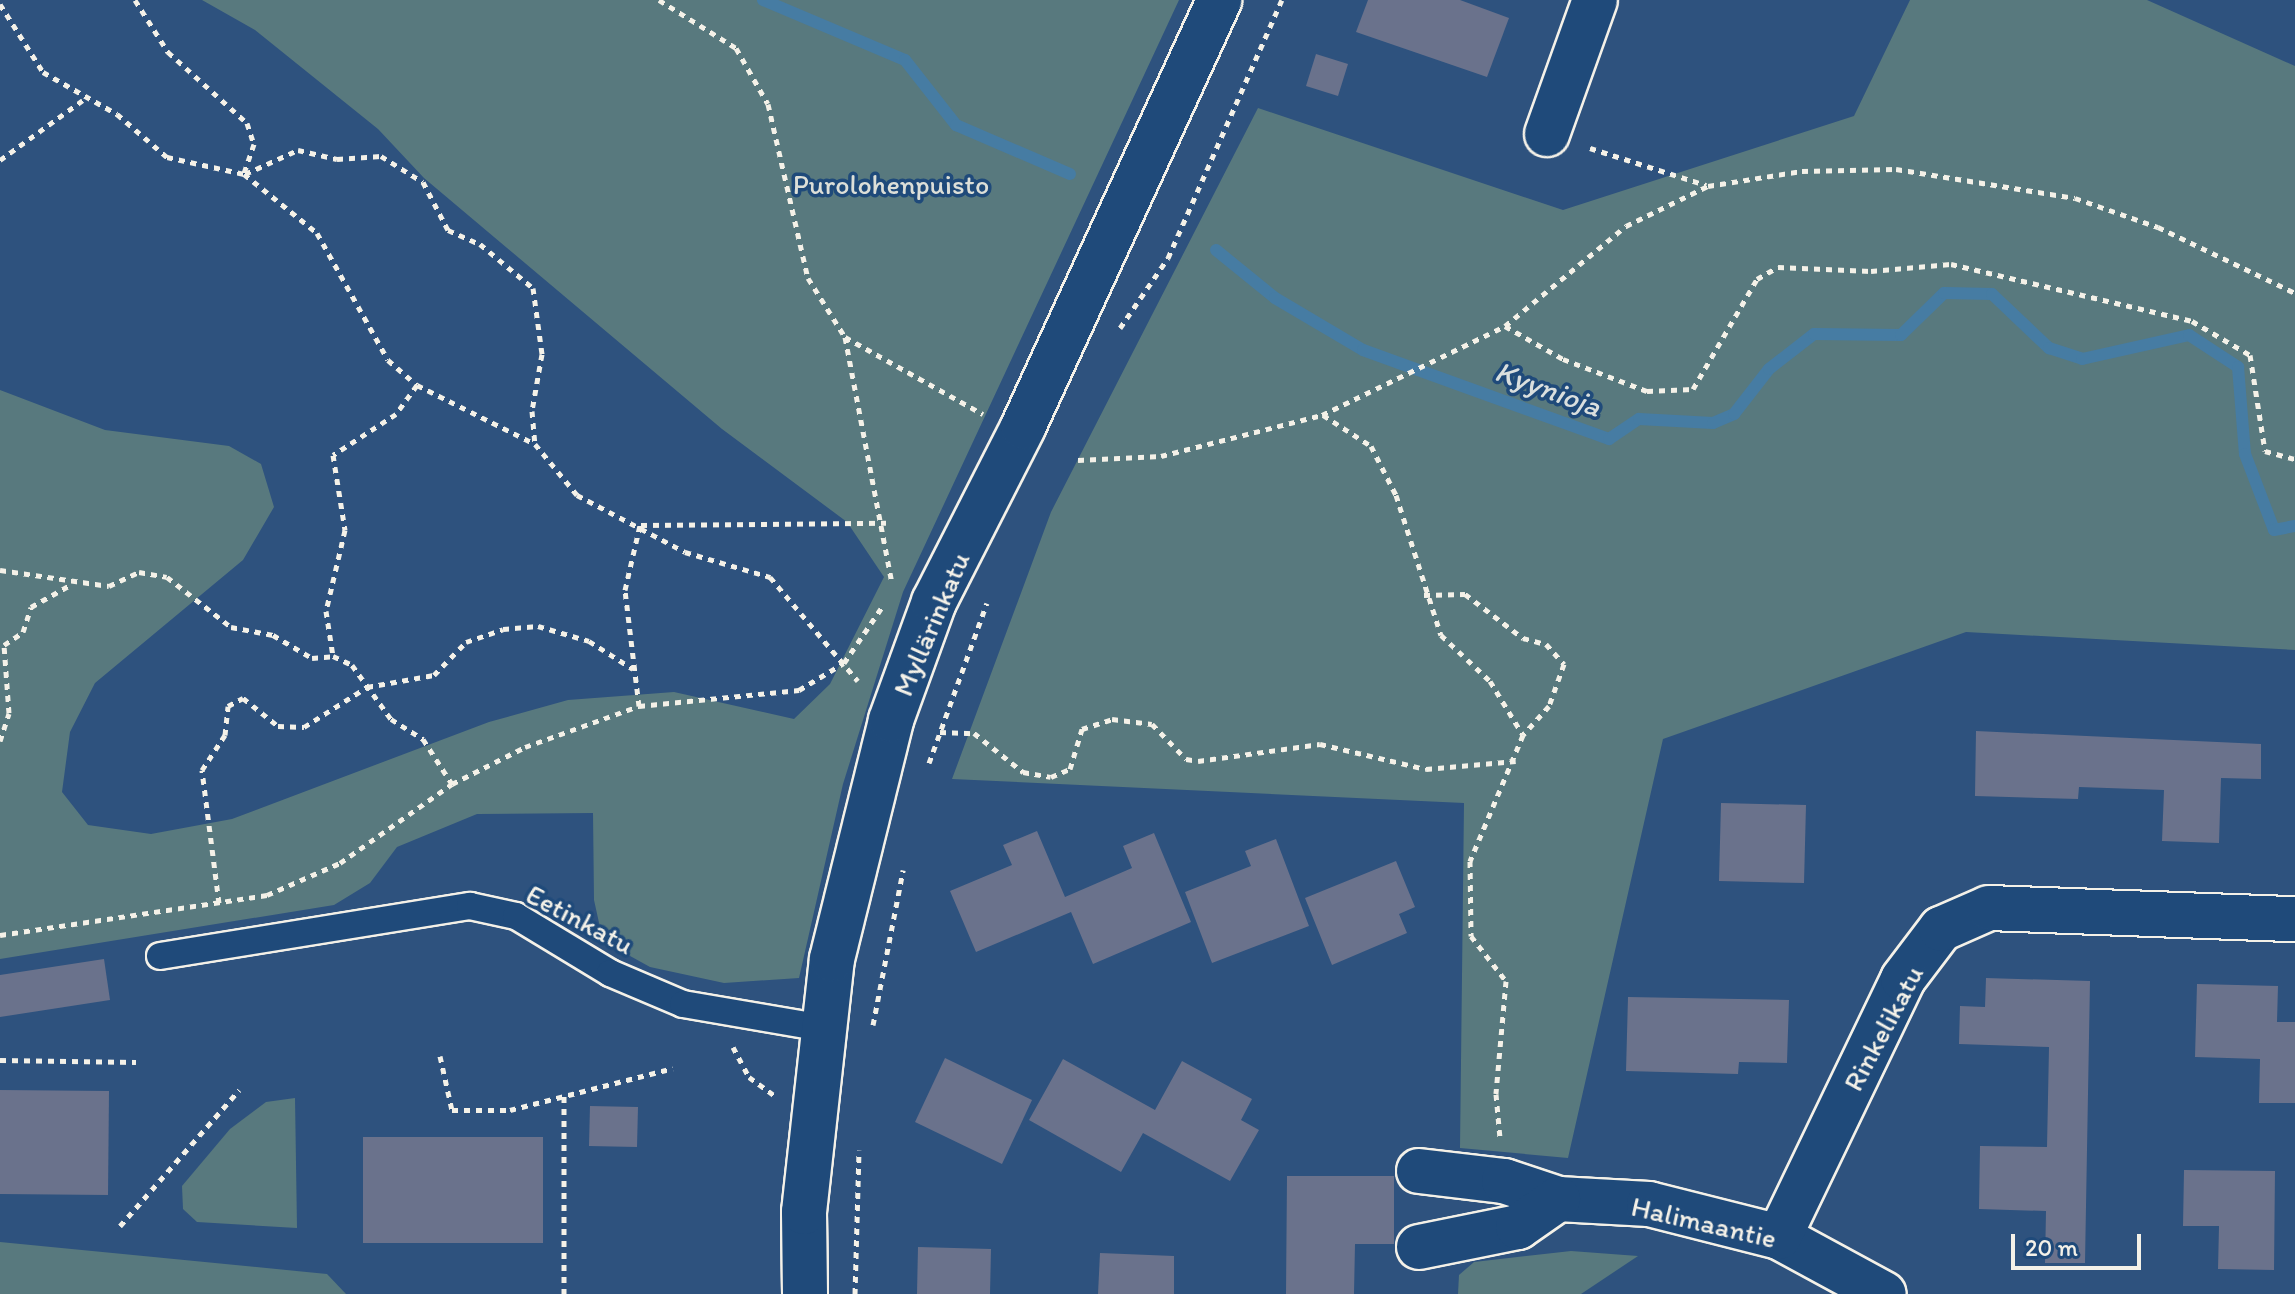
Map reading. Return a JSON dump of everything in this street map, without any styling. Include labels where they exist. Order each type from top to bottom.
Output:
[{"type":"street","name":"Myllärinkatu","points":[[805,1294],[804,1212],[824,1028],[853,858],[891,720],[934,602],[1023,427],[1219,0]]},
{"type":"street","points":[[1547,134],[1595,0]]},
{"type":"street","name":"Rinkelikatu","points":[[1779,1237],[1903,979],[1941,929],[1989,908],[2295,919]]},
{"type":"street","name":"Halimaantie","points":[[1419,1171],[1504,1181],[1558,1199],[1649,1204],[1779,1237],[1884,1294]]},
{"type":"street","points":[[1419,1247],[1518,1227],[1558,1199]]},
{"type":"lane","name":"Eetinkatu","points":[[160,956],[470,906],[516,916],[610,973],[683,1004],[824,1028]]},
{"type":"path","points":[[135,0],[168,52],[247,123],[254,144],[244,174]]},
{"type":"path","points":[[0,935],[267,895],[340,863],[452,784],[525,747],[639,706],[799,690],[843,662],[892,593],[886,523],[845,337],[808,278],[768,104],[736,48],[659,0]]},
{"type":"path","points":[[1113,339],[1168,258],[1282,0]]},
{"type":"path","points":[[0,4],[43,72],[83,100],[117,114],[167,157],[244,174],[317,233],[388,360],[417,385],[535,444],[577,495],[640,525],[685,552],[770,577],[929,764]]},
{"type":"path","points":[[0,160],[83,100]]},
{"type":"path","points":[[1547,134],[1708,186]]},
{"type":"path","points":[[244,174],[298,150],[337,159],[381,156],[423,182],[448,230],[480,244],[533,288],[542,354],[532,411],[535,444]]},
{"type":"path","points":[[1078,460],[1161,456],[1322,415],[1505,326],[1626,226],[1708,186],[1802,171],[1896,169],[1995,182],[2158,227],[2295,293]]},
{"type":"path","points":[[1505,326],[1563,359],[1647,391],[1693,389],[1757,279],[1778,267],[1871,271],[1951,264],[2192,321],[2250,355],[2265,451],[2295,459]]},
{"type":"path","points":[[845,337],[988,417]]},
{"type":"path","points":[[333,656],[326,611],[345,530],[333,455],[396,414],[417,385]]},
{"type":"path","points":[[1322,415],[1371,446],[1396,495],[1424,595],[1441,635],[1490,681],[1523,735]]},
{"type":"path","points":[[640,525],[886,523]]},
{"type":"path","points":[[639,706],[625,590],[640,525]]},
{"type":"path","points":[[0,570],[72,584],[109,586],[139,572],[167,577],[231,627],[273,635],[312,658],[333,656],[352,665],[391,719],[423,739],[452,784]]},
{"type":"path","points":[[0,741],[9,713],[4,645],[23,632],[31,607],[72,584]]},
{"type":"path","points":[[925,778],[993,589]]},
{"type":"path","points":[[1424,595],[1465,594],[1523,638],[1546,644],[1564,664],[1549,706],[1523,735],[1517,761],[1470,861],[1471,936],[1506,981],[1496,1094],[1504,1181]]},
{"type":"path","points":[[219,903],[202,770],[225,735],[228,706],[243,698],[278,726],[304,727],[367,687],[434,675],[466,642],[514,628],[589,641],[633,669]]},
{"type":"path","points":[[940,732],[974,733],[1023,772],[1051,777],[1070,769],[1082,729],[1112,719],[1152,724],[1186,759],[1198,761],[1320,744],[1426,769],[1517,761]]},
{"type":"path","points":[[870,1040],[904,864]]},
{"type":"path","points":[[440,1056],[452,1110],[510,1110],[673,1068]]},
{"type":"path","points":[[0,1060],[136,1062]]},
{"type":"path","points":[[120,1226],[239,1090]]},
{"type":"path","points":[[564,1095],[564,1294]]},
{"type":"path","points":[[855,1294],[861,1132]]},
{"type":"green space","name":"Purolohenpuisto","points":[[202,0],[1179,0],[903,592],[843,784],[799,978],[724,983],[650,967],[603,941],[594,900],[593,813],[477,814],[397,847],[370,883],[334,905],[0,959],[0,390],[105,430],[229,446],[261,464],[274,507],[243,560],[95,683],[70,732],[62,792],[88,825],[151,834],[232,819],[489,722],[568,700],[674,692],[794,719],[830,684],[884,577],[847,522],[722,429],[424,178],[378,129],[255,30]]},
{"type":"green space","points":[[1910,0],[2147,0],[2295,66],[2295,650],[1966,632],[1663,739],[1568,1158],[1460,1148],[1464,803],[952,779],[1051,512],[1258,108],[1563,210],[1854,116]]},
{"type":"green space","points":[[295,1098],[297,1228],[197,1222],[183,1209],[182,1186],[230,1129],[266,1102]]},
{"type":"green space","points":[[0,1242],[327,1274],[346,1294],[0,1294]]},
{"type":"green space","points":[[1571,1251],[1638,1256],[1581,1294],[1458,1294],[1459,1275],[1474,1262]]},
{"type":"building","points":[[1368,0],[1460,0],[1509,18],[1487,77],[1356,32]]},
{"type":"building","points":[[1316,54],[1348,64],[1338,96],[1306,86]]},
{"type":"building","points":[[1976,731],[2261,744],[2261,779],[2221,778],[2219,843],[2162,841],[2164,790],[2079,787],[2078,799],[1975,796]]},
{"type":"building","points":[[1721,803],[1806,805],[1804,883],[1719,881]]},
{"type":"building","points":[[1037,831],[1065,897],[1132,868],[1123,846],[1154,833],[1191,922],[1093,964],[1071,912],[976,952],[950,891],[1012,865],[1003,845]]},
{"type":"building","points":[[1276,839],[1309,926],[1212,963],[1185,892],[1251,866],[1245,851]]},
{"type":"building","points":[[1396,861],[1415,907],[1399,914],[1407,933],[1332,965],[1305,898]]},
{"type":"building","points":[[104,959],[110,1000],[0,1017],[0,975]]},
{"type":"building","points":[[1986,978],[2090,981],[2085,1263],[2045,1263],[2046,1211],[1979,1209],[1980,1146],[2047,1147],[2049,1047],[1959,1044],[1960,1006],[1985,1007]]},
{"type":"building","points":[[2197,984],[2278,986],[2277,1022],[2295,1022],[2295,1103],[2259,1103],[2260,1059],[2195,1057]]},
{"type":"building","points":[[1628,997],[1789,1000],[1787,1063],[1739,1062],[1738,1074],[1626,1071]]},
{"type":"building","points":[[945,1058],[1032,1100],[1002,1164],[915,1122]]},
{"type":"building","points":[[1063,1059],[1155,1110],[1182,1061],[1252,1099],[1241,1120],[1259,1130],[1230,1181],[1143,1133],[1121,1172],[1029,1120]]},
{"type":"building","points":[[0,1090],[109,1091],[108,1195],[0,1194]]},
{"type":"building","points":[[590,1106],[638,1107],[637,1147],[589,1146]]},
{"type":"building","points":[[363,1137],[543,1137],[543,1243],[363,1243]]},
{"type":"building","points":[[2184,1170],[2275,1171],[2274,1270],[2218,1269],[2219,1226],[2183,1226]]},
{"type":"building","points":[[1287,1176],[1394,1176],[1394,1244],[1355,1244],[1354,1294],[1286,1294]]},
{"type":"building","points":[[918,1247],[991,1249],[990,1294],[917,1294]]},
{"type":"building","points":[[1100,1253],[1174,1256],[1174,1294],[1098,1294]]},
{"type":"waterway","name":"Kyynioja","points":[[763,0],[905,60],[956,125],[1070,174]]},
{"type":"waterway","name":"Kyynioja","points":[[1216,250],[1275,298],[1363,350],[1609,439],[1639,419],[1713,423],[1734,414],[1769,369],[1814,334],[1901,335],[1944,293],[1992,294],[2049,348],[2082,359],[2189,335],[2238,367],[2245,454],[2274,530],[2295,526]]}]
